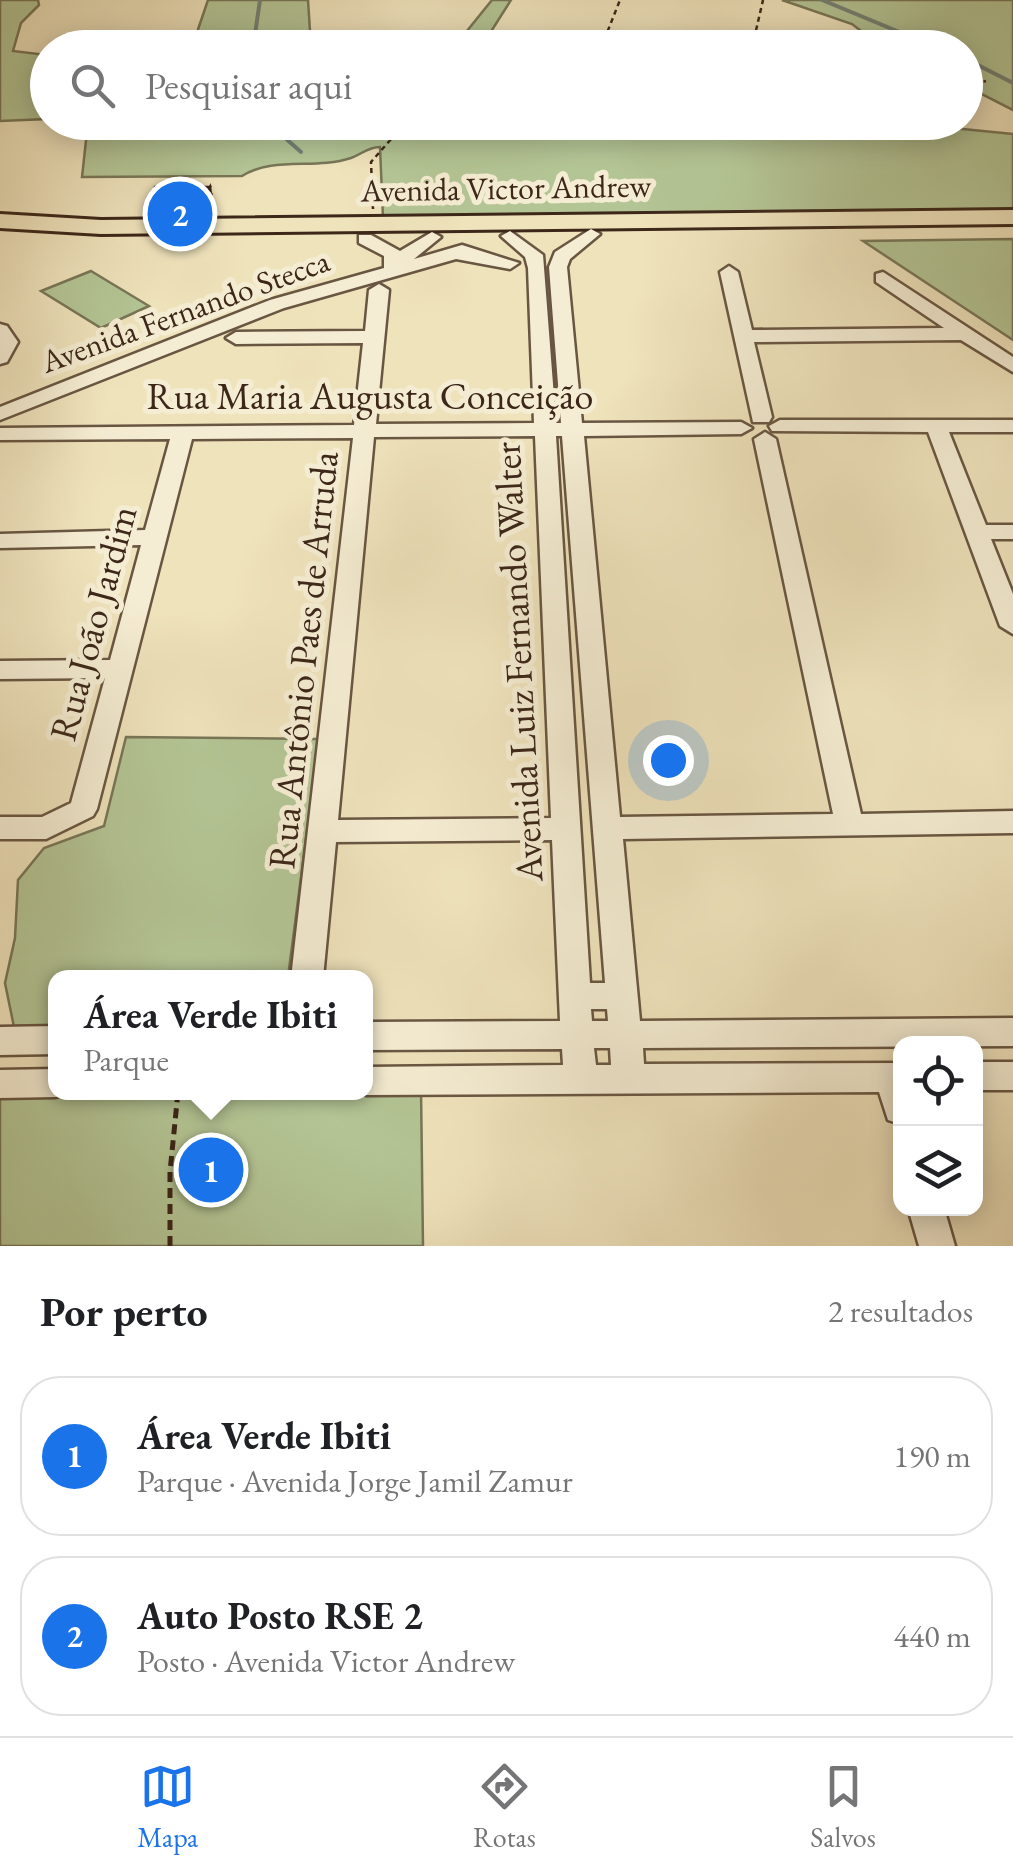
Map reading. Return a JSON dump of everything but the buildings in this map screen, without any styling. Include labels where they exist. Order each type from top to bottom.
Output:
[{"type":"main road","name":"Avenida Victor Andrew","points":[[0,238],[76,242],[369,230],[1013,216]]},
{"type":"main road","name":"Avenida Victor Andrew","points":[[0,221],[101,228],[369,230],[432,237],[1013,230]]},
{"type":"street","name":"Avenida Fernando Stecca","points":[[369,230],[394,254],[386,280]]},
{"type":"street","name":"Avenida Luiz Fernando Walter","points":[[591,234],[562,256],[558,267],[629,1077]]},
{"type":"street","name":"Avenida Luiz Fernando Walter","points":[[510,236],[534,255],[541,324],[576,1032],[580,1068],[586,1078]]},
{"type":"street","name":"Avenida Fernando Stecca","points":[[386,280],[415,246],[432,237]]},
{"type":"street","name":"Avenida Fernando Stecca","points":[[0,414],[277,304],[386,280],[459,252],[510,263]]},
{"type":"street","points":[[730,272],[848,824]]},
{"type":"street","points":[[882,278],[1013,366]]},
{"type":"street","name":"Rua Antônio Paes de Arruda","points":[[308,970],[374,337],[386,280]]},
{"type":"street","points":[[541,324],[554,324],[566,338]]},
{"type":"street","points":[[0,330],[8,342],[0,358]]},
{"type":"street","points":[[743,336],[966,334]]},
{"type":"street","points":[[236,338],[374,337]]},
{"type":"street","points":[[936,426],[1013,626]]},
{"type":"street","name":"Rua Maria Augusta Conceição","points":[[0,434],[1013,426]]},
{"type":"street","name":"Rua João Jardim","points":[[0,828],[46,828],[83,809],[182,432]]},
{"type":"street","points":[[977,532],[1013,532]]},
{"type":"street","points":[[0,541],[155,536]]},
{"type":"street","points":[[0,670],[120,669]]},
{"type":"street","points":[[610,828],[1013,822]]},
{"type":"street","points":[[323,830],[566,829]]},
{"type":"street","points":[[574,997],[622,995]]},
{"type":"street","points":[[693,1079],[692,1068],[703,1047],[841,1045],[910,1032]]},
{"type":"street","points":[[373,1036],[1013,1032]]},
{"type":"street","points":[[512,1079],[513,1035]]},
{"type":"street","points":[[0,1041],[48,1040]]},
{"type":"street","points":[[983,1076],[1013,1076]]},
{"type":"street","points":[[373,1082],[629,1077],[893,1088]]},
{"type":"street","points":[[0,1084],[48,1082]]},
{"type":"street","points":[[928,1216],[937,1246]]},
{"type":"path","points":[[608,30],[620,0]]},
{"type":"path","points":[[756,30],[763,0]]},
{"type":"path","points":[[369,230],[371,162],[390,140]]},
{"type":"path","points":[[170,1246],[170,1172],[177,1100]]},
{"type":"green space","points":[[0,0],[38,0],[39,5],[21,23],[13,51],[30,53],[30,120],[0,121]]},
{"type":"green space","points":[[208,0],[308,0],[310,30],[198,30]]},
{"type":"green space","points":[[492,0],[511,0],[492,30],[468,30]]},
{"type":"green space","points":[[782,0],[1013,0],[1013,110],[983,95],[983,30],[860,30]]},
{"type":"green space","points":[[983,131],[1013,134],[1013,210],[383,218],[380,147],[337,161],[267,166],[242,176],[82,177],[86,140],[983,140]]},
{"type":"green space","points":[[1013,239],[1013,340],[863,241]]},
{"type":"green space","points":[[91,271],[149,306],[101,328],[41,291]]},
{"type":"green space","points":[[126,737],[319,739],[289,970],[48,970],[48,1026],[14,1027],[5,983],[15,938],[18,880],[44,848],[104,826]]},
{"type":"green space","points":[[421,1089],[423,1246],[0,1246],[0,1095],[48,1094],[48,1100],[373,1100],[373,1090]]},
{"type":"waterway","points":[[256,30],[260,0]]},
{"type":"waterway","points":[[822,0],[894,30]]},
{"type":"waterway","points":[[983,68],[1013,83]]},
{"type":"waterway","points":[[287,140],[301,152]]},
{"type":"place","name":"Auto Posto RSE 2","points":[[180,214]]},
{"type":"place","name":"Área Verde Ibiti","points":[[211,1170]]}]
